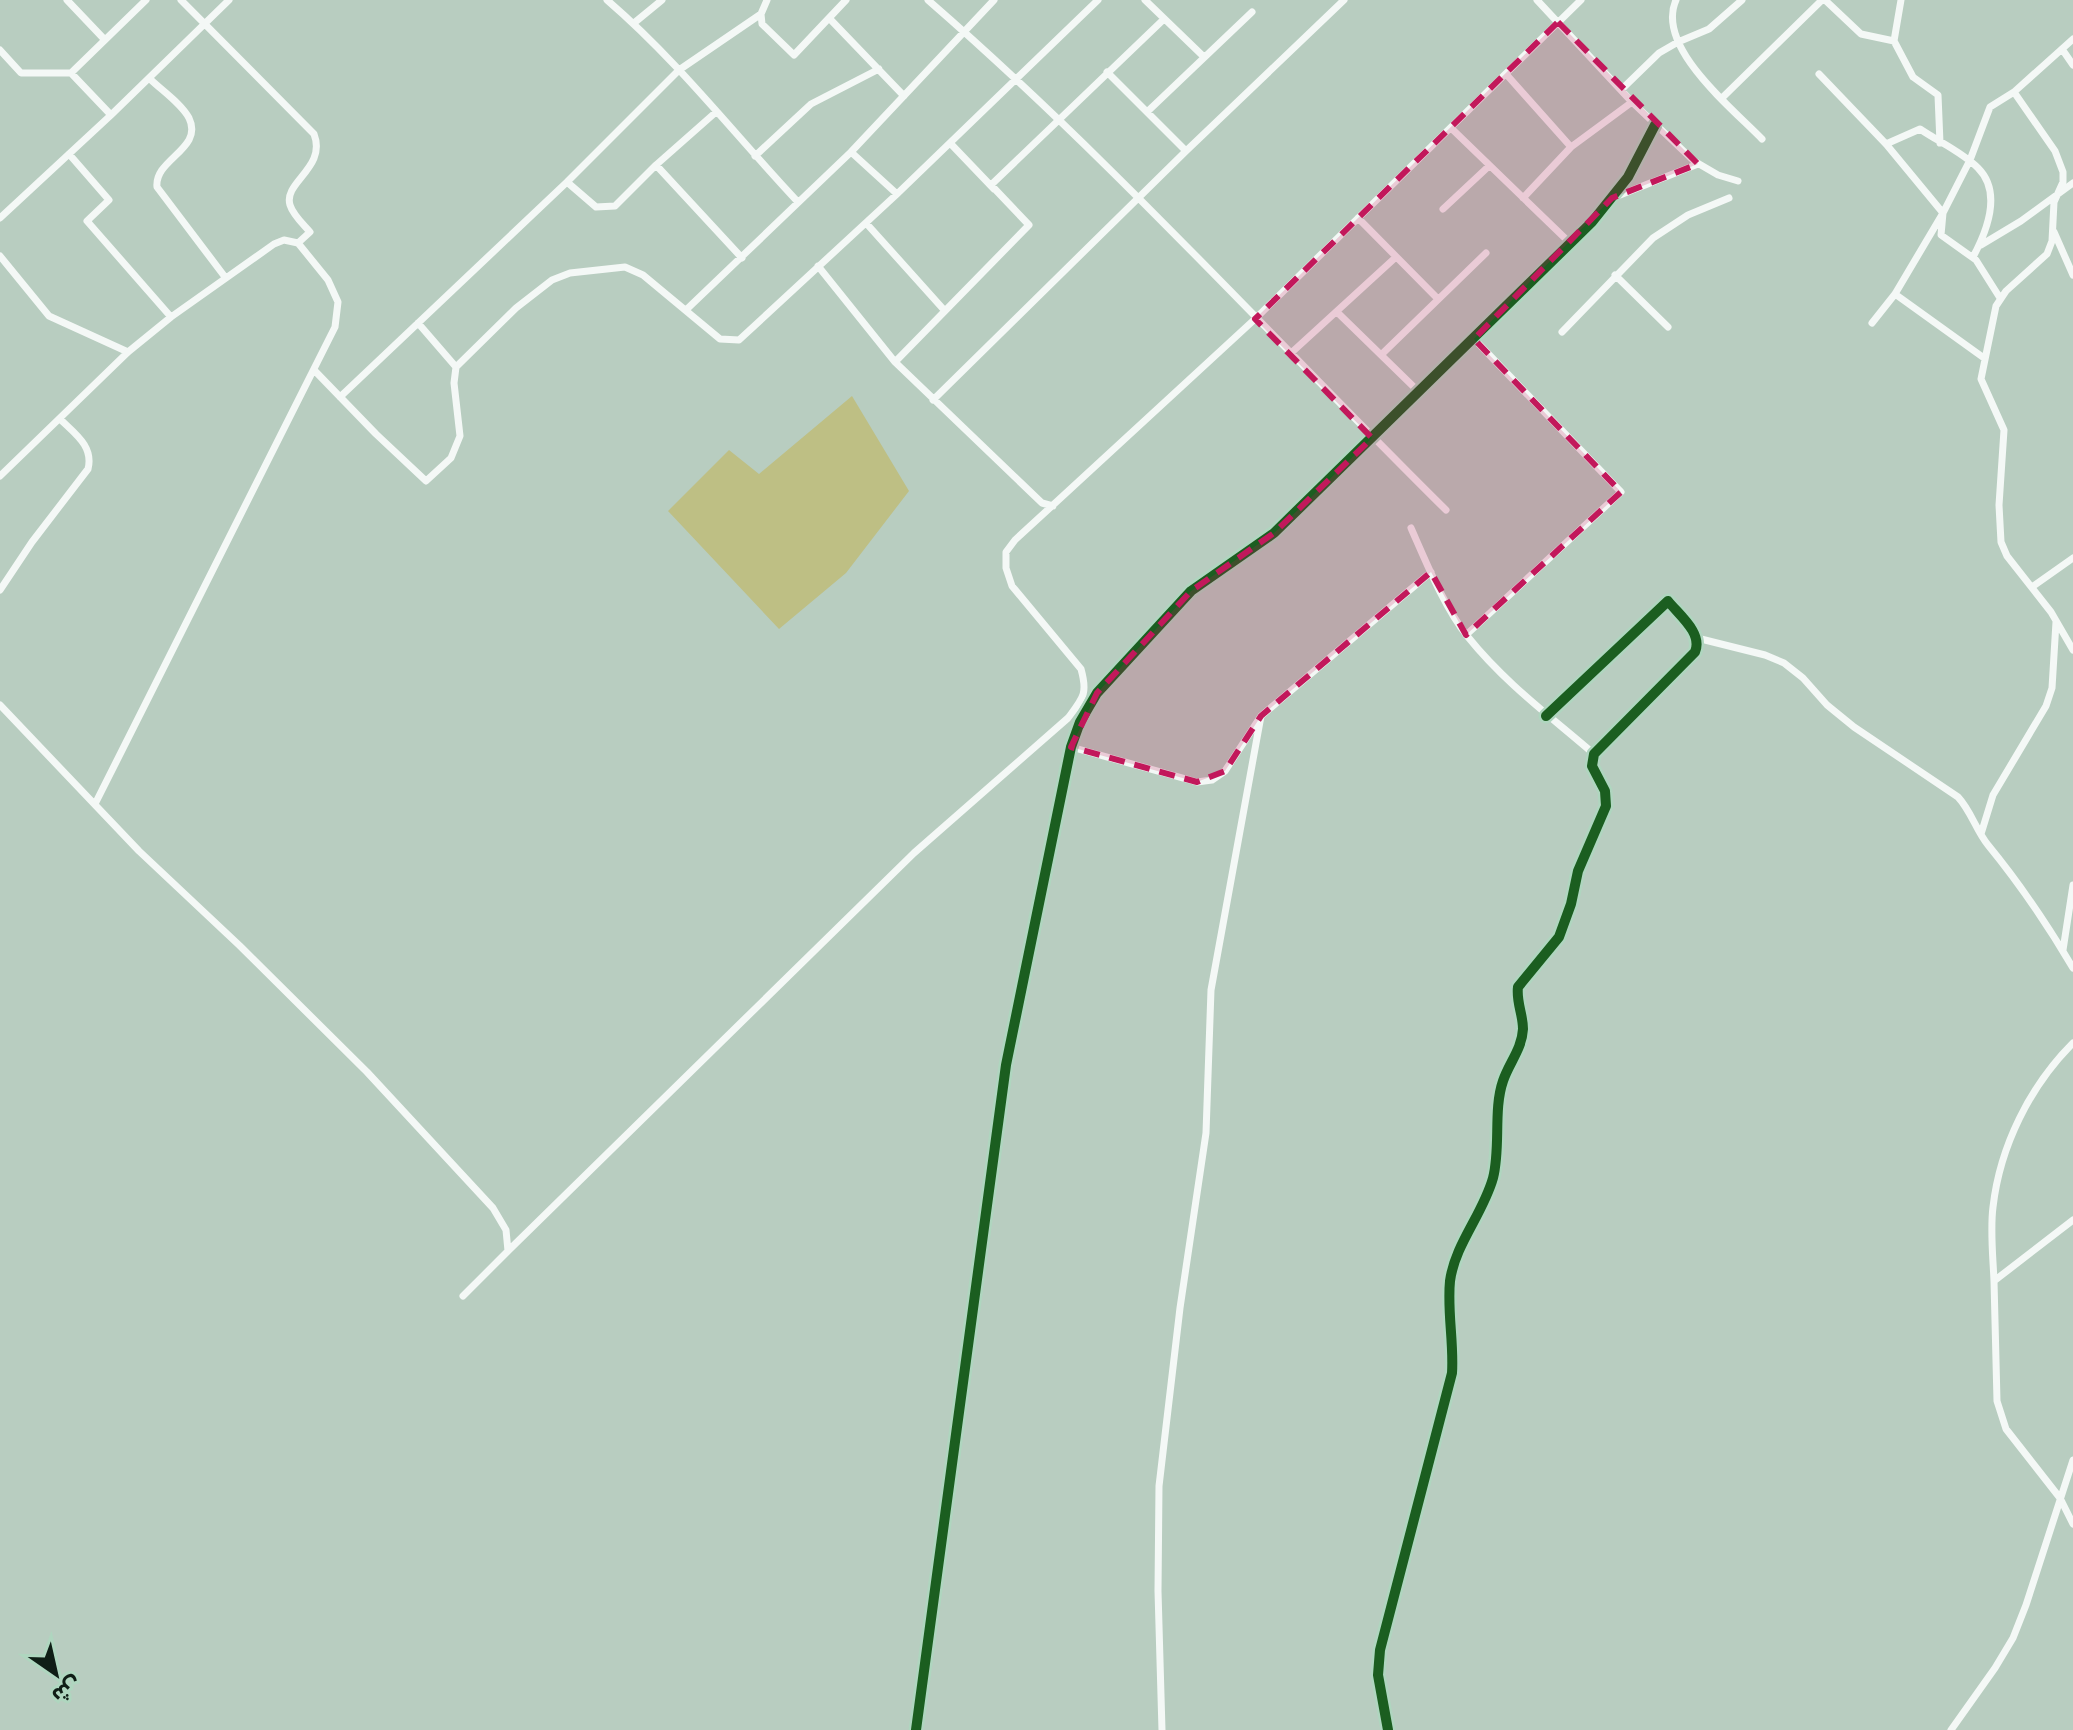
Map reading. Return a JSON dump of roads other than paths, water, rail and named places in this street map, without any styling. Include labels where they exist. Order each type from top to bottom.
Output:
[{"type":"street","points":[[67,0],[105,40]]},
{"type":"street","points":[[0,50],[21,73],[71,73],[146,0]]},
{"type":"street","points":[[181,0],[314,134],[317,144],[315,159],[290,198],[291,207],[310,232],[298,243]]},
{"type":"street","points":[[0,218],[229,0]]},
{"type":"street","points":[[607,0],[679,70],[798,202]]},
{"type":"street","points":[[634,23],[662,0]]},
{"type":"street","points":[[767,0],[761,14],[762,24],[794,55],[846,0]]},
{"type":"street","points":[[928,0],[1057,119],[1446,510]]},
{"type":"street","points":[[687,309],[851,152],[994,0]]},
{"type":"street","points":[[314,370],[426,481],[451,458],[460,436],[454,383],[456,367],[552,280],[570,273],[625,267],[643,275],[720,339],[730,342],[739,340],[748,335],[897,194],[1098,0]]},
{"type":"street","points":[[1145,0],[1203,56]]},
{"type":"street","points":[[1537,0],[1632,102],[1698,164],[1738,181]]},
{"type":"street","points":[[463,1296],[914,853],[1068,718],[1084,696],[1081,669],[1012,586],[1006,568],[1006,552],[1015,540],[1255,319],[1581,0]]},
{"type":"street","points":[[1676,0],[1671,16],[1678,42],[1687,59],[1762,139]]},
{"type":"street","points":[[1722,98],[1823,0],[1861,34],[1894,41]]},
{"type":"street","points":[[1901,0],[1894,41],[1913,77],[1938,95],[1940,143]]},
{"type":"street","points":[[933,400],[1340,1]]},
{"type":"street","points":[[1621,90],[1659,53],[1709,29],[1739,1]]},
{"type":"street","points":[[1147,112],[1252,12]]},
{"type":"street","points":[[340,397],[567,182],[679,70],[761,14]]},
{"type":"street","points":[[829,18],[904,96]]},
{"type":"street","points":[[1029,225],[991,185],[1164,19]]},
{"type":"street","points":[[1872,323],[1895,294],[1943,213],[1970,160],[1986,114],[1997,101],[2014,92],[2073,39]]},
{"type":"street","points":[[2062,49],[2073,65]]},
{"type":"street","points":[[755,156],[811,104],[879,69]]},
{"type":"street","points":[[1107,72],[1186,151]]},
{"type":"street","points":[[71,73],[111,115]]},
{"type":"street","points":[[1506,74],[1571,147]]},
{"type":"street","points":[[1819,74],[1886,144],[1943,213],[1941,235],[1973,257],[2000,298]]},
{"type":"street","points":[[149,78],[187,115],[192,128],[189,141],[159,172],[157,187],[225,277]]},
{"type":"street","points":[[2014,92],[2060,161],[2063,182],[2053,211],[2053,230],[2047,254],[2000,298],[1993,313],[1982,386],[2004,430],[1999,505],[2001,542],[2007,556],[2032,587],[2073,650]]},
{"type":"street","points":[[1523,198],[1571,147],[1632,102]]},
{"type":"street","points":[[567,182],[590,204],[609,208],[621,202],[656,165],[716,112]]},
{"type":"street","points":[[916,1730],[1006,1065],[1071,747],[1080,722],[1097,693],[1191,591],[1274,533],[1571,244],[1628,177],[1655,125]]},
{"type":"street","points":[[1451,128],[1571,244]]},
{"type":"street","points":[[1886,144],[1920,129],[1970,160],[1981,171],[1989,190],[1989,217],[1973,257]]},
{"type":"street","points":[[950,143],[1029,225]]},
{"type":"street","points":[[851,152],[897,194]]},
{"type":"street","points":[[69,154],[109,200],[87,221],[171,317]]},
{"type":"street","points":[[1612,198],[1698,164]]},
{"type":"street","points":[[656,165],[742,258]]},
{"type":"street","points":[[1443,209],[1489,166]]},
{"type":"street","points":[[1979,246],[2021,221],[2073,183]]},
{"type":"street","points":[[1562,332],[1653,238],[1669,226],[1729,198]]},
{"type":"street","points":[[1358,218],[1438,299]]},
{"type":"street","points":[[866,223],[945,311]]},
{"type":"street","points":[[895,362],[1029,225]]},
{"type":"street","points":[[2053,230],[2073,275]]},
{"type":"street","points":[[0,476],[128,352],[225,277],[279,241],[298,243],[328,280],[338,302],[335,327],[95,804]]},
{"type":"street","points":[[1382,354],[1486,253]]},
{"type":"street","points":[[0,256],[49,316],[128,352]]},
{"type":"street","points":[[1290,354],[1396,257]]},
{"type":"street","points":[[818,266],[895,362],[1042,503],[1053,506]]},
{"type":"street","points":[[1615,275],[1668,327]]},
{"type":"street","points":[[1895,294],[1984,358]]},
{"type":"street","points":[[1338,313],[1419,392]]},
{"type":"street","points":[[418,323],[456,367]]},
{"type":"street","points":[[1466,635],[1621,492],[1474,339]]},
{"type":"street","points":[[0,590],[88,469],[90,455],[86,446],[60,419]]},
{"type":"street","points":[[1411,528],[1466,635],[1507,681],[1594,754]]},
{"type":"street","points":[[2032,587],[2073,558]]},
{"type":"street","points":[[1071,747],[1197,782],[1212,780],[1225,771],[1261,716],[1431,572]]},
{"type":"street","points":[[1546,716],[1668,601],[1697,638],[1765,655],[1784,663],[1854,727],[1958,797],[1981,834],[2016,878],[2073,968]]},
{"type":"street","points":[[1981,834],[1993,795],[2046,706],[2052,688],[2056,622]]},
{"type":"street","points":[[1388,1730],[1378,1675],[1380,1650],[1452,1373],[1454,1345],[1450,1281],[1461,1248],[1487,1198],[1499,1144],[1499,1096],[1521,1042],[1523,1029],[1518,987],[1559,937],[1571,904],[1578,871],[1606,806],[1605,791],[1592,766],[1594,754],[1695,652],[1697,638]]},
{"type":"street","points":[[0,705],[139,851],[367,1072],[483,1197],[506,1230],[508,1251]]},
{"type":"street","points":[[1162,1730],[1159,1486],[1180,1308],[1206,1133],[1211,990],[1261,716]]},
{"type":"street","points":[[2062,950],[2073,885]]},
{"type":"street","points":[[2073,1043],[2033,1093],[2014,1130],[2000,1170],[1993,1209],[1997,1401],[2006,1429],[2060,1498],[2073,1524]]},
{"type":"street","points":[[1994,1281],[2073,1220]]},
{"type":"street","points":[[1951,1730],[2013,1638],[2073,1460]]}]
